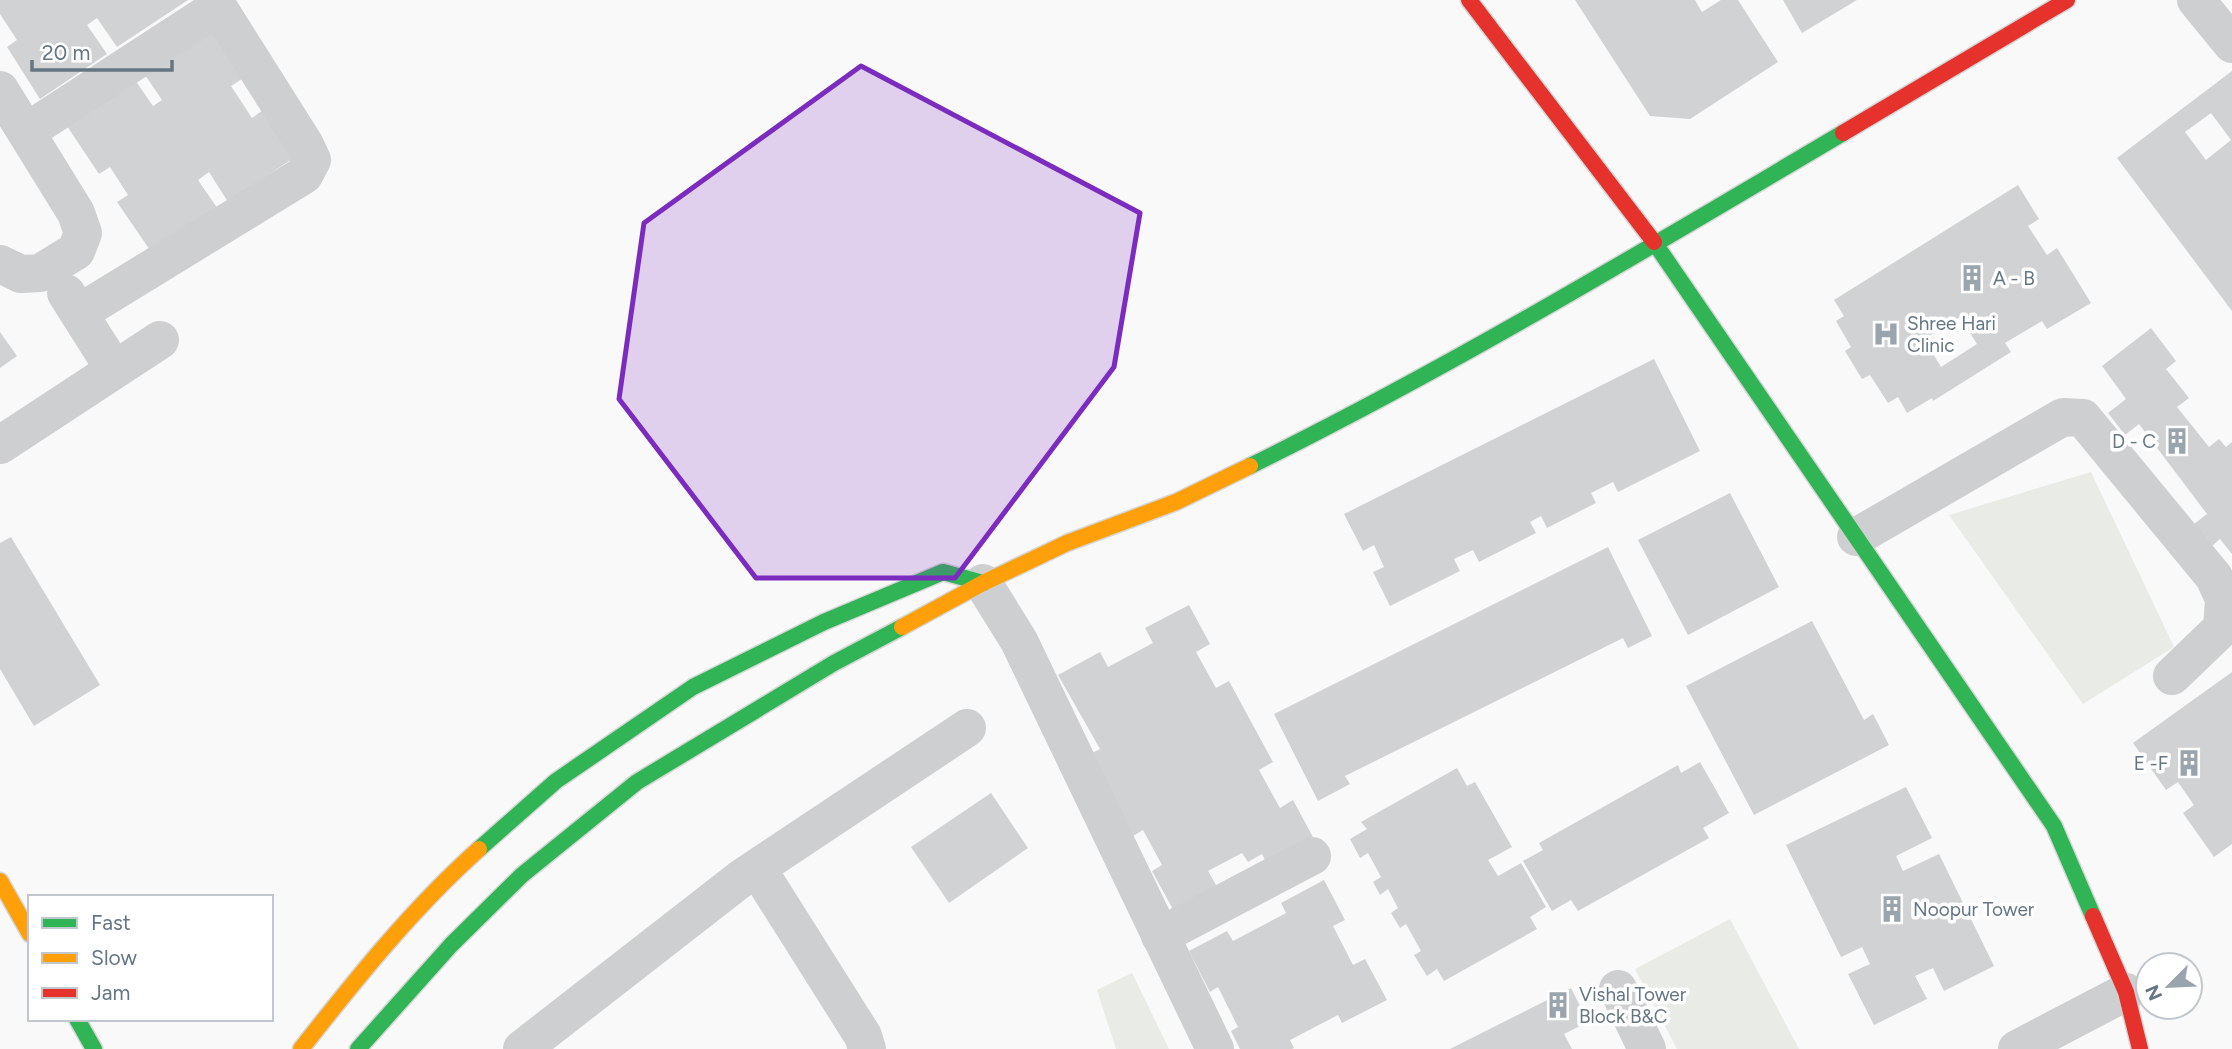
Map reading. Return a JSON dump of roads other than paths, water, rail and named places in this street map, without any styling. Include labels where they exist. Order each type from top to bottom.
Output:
[{"type":"street","points":[[1469,0],[1656,244],[2054,826],[2126,992],[2140,1049]]},
{"type":"street","points":[[358,1049],[451,945],[522,875],[637,782],[834,663],[983,583],[1067,543],[1176,502],[1349,417],[1656,244],[2067,0]]},
{"type":"street","points":[[2196,0],[2232,44]]},
{"type":"street","points":[[26,132],[216,3],[312,160],[304,175],[79,313]]},
{"type":"street","points":[[0,90],[76,213],[83,233],[76,251],[40,273],[20,274],[0,264]]},
{"type":"street","points":[[50,267],[114,369]]},
{"type":"street","points":[[0,445],[160,340]]},
{"type":"street","points":[[1856,537],[2063,417],[2083,418],[2214,577],[2224,599],[2222,628],[2172,677]]},
{"type":"street","points":[[301,1049],[349,988],[439,885],[556,781],[693,687],[824,622],[943,572],[983,583],[1019,641],[1215,1049]]},
{"type":"street","points":[[523,1049],[757,868],[967,728]]},
{"type":"street","points":[[1160,936],[1312,856]]},
{"type":"street","points":[[757,868],[863,1036],[867,1049]]},
{"type":"street","points":[[0,881],[28,930]]},
{"type":"street","points":[[1618,989],[1647,1049]]},
{"type":"street","points":[[2017,1049],[2126,992]]},
{"type":"street","points":[[78,1021],[94,1049]]},
{"type":"place","name":"A - B","points":[[1972,278]]},
{"type":"place","name":"Shree Hari Clinic","points":[[1886,334]]},
{"type":"place","name":"D - C","points":[[2177,441]]},
{"type":"place","name":"E -F","points":[[2189,763]]},
{"type":"place","name":"Noopur Tower","points":[[1892,909]]},
{"type":"place","name":"Vishal Tower Block B&C","points":[[1558,1005]]}]
